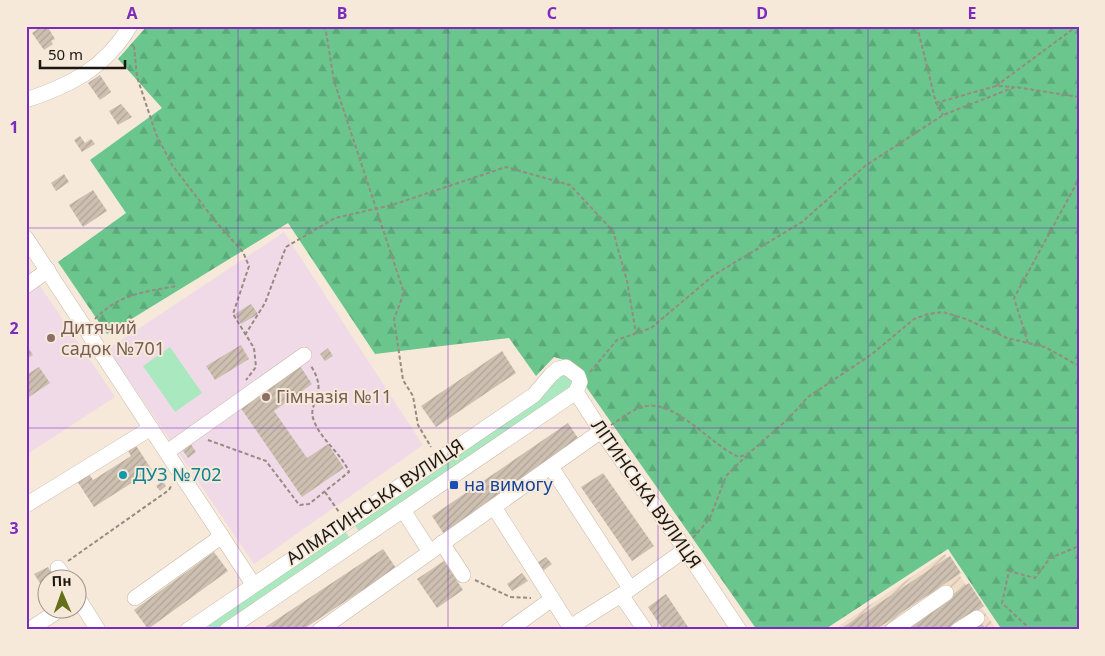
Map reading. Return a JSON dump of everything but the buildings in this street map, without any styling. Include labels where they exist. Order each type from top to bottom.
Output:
[{"type":"street","points":[[26,100],[49,93],[88,74],[132,34]]},
{"type":"street","points":[[26,238],[253,584]]},
{"type":"street","points":[[26,286],[48,270]]},
{"type":"street","points":[[166,452],[304,355]]},
{"type":"street","name":"ЛІТИНСЬКА ВУЛИЦЯ","points":[[558,369],[566,367],[578,376],[580,382],[576,392],[739,630]]},
{"type":"street","name":"АЛМАТИНСЬКА ВУЛИЦЯ","points":[[195,628],[253,584],[534,395],[558,369]]},
{"type":"street","name":"АЛМАТИНСЬКА ВУЛИЦЯ","points":[[227,630],[576,392]]},
{"type":"street","points":[[26,505],[151,428]]},
{"type":"street","points":[[320,630],[601,431]]},
{"type":"street","points":[[551,467],[626,592],[645,630]]},
{"type":"street","points":[[494,507],[570,627],[626,592],[684,548]]},
{"type":"street","points":[[403,510],[463,575]]},
{"type":"street","points":[[135,598],[222,536]]},
{"type":"street","points":[[893,630],[946,593]]},
{"type":"street","points":[[509,630],[552,599]]},
{"type":"street","points":[[88,614],[98,630]]},
{"type":"street","points":[[29,630],[47,618]]},
{"type":"street","points":[[958,630],[977,618]]},
{"type":"path","points":[[323,26],[326,32],[334,81],[404,292],[394,319],[403,380],[413,396],[418,425],[431,447]]},
{"type":"path","points":[[917,26],[936,103],[943,115]]},
{"type":"path","points":[[996,86],[1077,26]]},
{"type":"path","points":[[132,34],[137,77],[156,134],[172,165],[225,233],[243,252],[249,266],[233,314],[244,335],[254,348],[256,367],[241,385]]},
{"type":"path","points":[[936,103],[996,86],[1015,87],[1079,97]]},
{"type":"path","points":[[589,374],[618,340],[651,328],[714,274],[802,222],[865,166],[943,115],[1015,87]]},
{"type":"path","points":[[244,335],[265,303],[286,247],[335,218],[392,204],[506,167],[570,185],[613,231],[627,281],[636,333]]},
{"type":"path","points":[[1028,343],[1014,298],[1079,179]]},
{"type":"path","points":[[1073,189],[1079,187]]},
{"type":"path","points":[[86,328],[112,304],[139,291],[176,286]]},
{"type":"path","points":[[684,548],[710,518],[726,476],[748,454],[788,419],[808,397],[872,354],[914,319],[928,314],[943,312],[966,319],[1007,338],[1045,347],[1079,366]]},
{"type":"path","points":[[192,434],[266,461],[300,505],[309,504],[349,472],[314,420],[320,380],[304,355]]},
{"type":"path","points":[[601,431],[645,406],[658,407],[670,411],[717,442],[729,453],[740,457],[748,454]]},
{"type":"path","points":[[68,568],[169,490],[175,477]]},
{"type":"path","points":[[325,492],[339,512]]},
{"type":"path","points":[[1031,630],[1002,602],[1009,571],[1035,578],[1050,558],[1079,546]]},
{"type":"path","points":[[463,575],[510,597],[552,599]]},
{"type":"shaded area","name":"Гімназія №11","points":[[284,232],[423,445],[254,564],[108,349]]},
{"type":"shaded area","name":"Дитячий садок №701","points":[[26,265],[115,397],[26,455]]},
{"type":"shaded area","points":[[945,554],[997,630],[833,630]]},
{"type":"green space","points":[[147,26],[1079,26],[1079,630],[1002,630],[948,549],[824,630],[757,630],[568,361],[554,357],[536,376],[509,338],[375,354],[288,223],[107,334],[58,262],[126,213],[90,160],[162,108],[118,59]]},
{"type":"green space","points":[[170,347],[202,393],[175,412],[143,366]]},
{"type":"green space","points":[[570,374],[574,381],[573,386],[360,533],[354,524],[561,375]]},
{"type":"green space","points":[[345,531],[351,540],[217,630],[211,630],[207,623]]},
{"type":"place","name":"Дитячий садок №701","points":[[51,338]]},
{"type":"place","name":"Гімназія №11","points":[[266,397]]},
{"type":"place","name":"ДУЗ №702","points":[[123,475]]},
{"type":"place","name":"на вимогу","points":[[454,485]]}]
